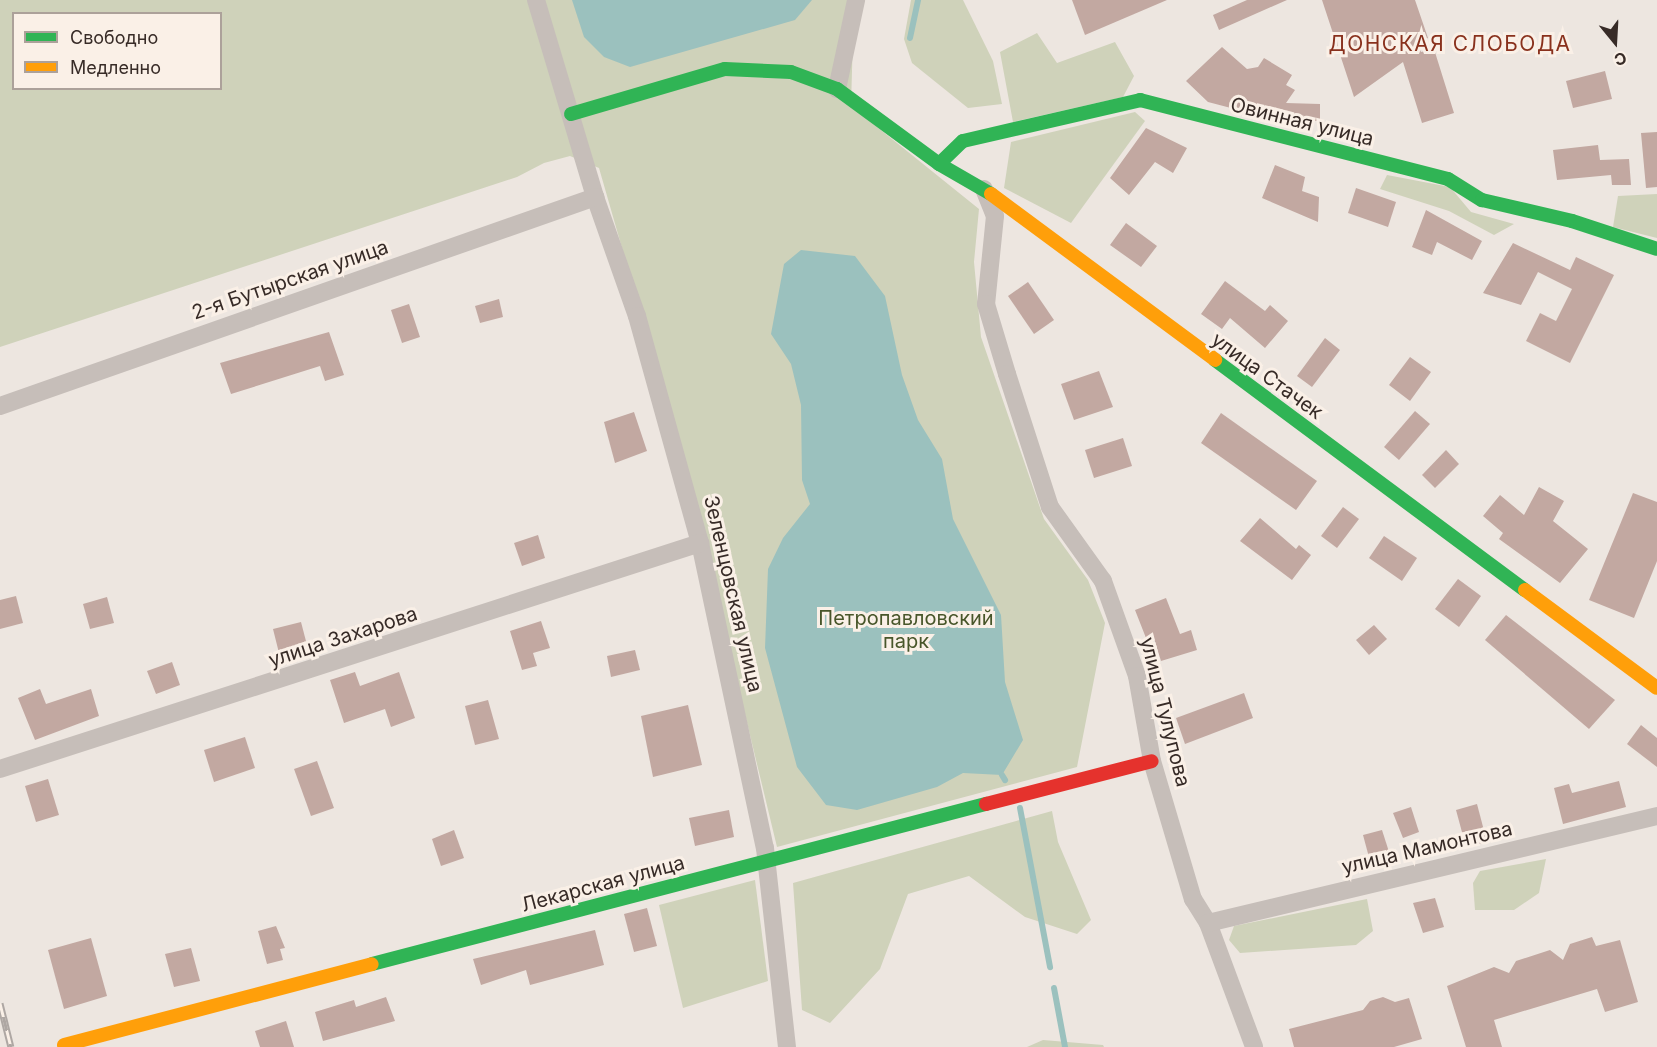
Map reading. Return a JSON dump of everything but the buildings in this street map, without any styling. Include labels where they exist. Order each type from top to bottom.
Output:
[{"type":"street","name":"Зеленцовская улица","points":[[536,0],[595,197],[637,316],[700,543],[766,861],[787,1047]]},
{"type":"street","points":[[845,93],[856,0]]},
{"type":"street","name":"улица Стачек","points":[[571,114],[725,69],[791,72],[845,93],[939,164],[983,188],[1657,688]]},
{"type":"street","name":"Овинная улица","points":[[939,164],[963,141],[1140,100],[1448,179],[1482,200],[1572,221],[1657,249]]},
{"type":"street","name":"улица Тулупова","points":[[983,188],[995,216],[986,304],[1050,507],[1103,581],[1137,676],[1152,761],[1193,899],[1208,923],[1254,1047]]},
{"type":"street","name":"2-я Бутырская улица","points":[[0,406],[595,197]]},
{"type":"street","name":"улица Захарова","points":[[0,769],[700,543]]},
{"type":"street","name":"Лекарская улица","points":[[64,1045],[1152,761]]},
{"type":"street","name":"улица Мамонтова","points":[[1208,923],[1657,816]]},
{"type":"green space","name":"Петропавловский парк","points":[[0,0],[854,0],[851,106],[979,209],[974,262],[981,337],[1044,519],[1088,580],[1105,623],[1077,767],[777,847],[687,474],[599,168],[570,156],[544,163],[517,177],[0,347]]},
{"type":"green space","points":[[911,0],[963,0],[993,61],[1002,104],[968,108],[912,63],[904,39]]},
{"type":"green space","points":[[1037,33],[1057,63],[1115,42],[1134,76],[1123,97],[1013,122],[1000,52]]},
{"type":"green space","points":[[1135,112],[1145,121],[1071,223],[1004,188],[1011,142]]},
{"type":"green space","points":[[1387,175],[1450,187],[1471,212],[1514,224],[1494,235],[1449,211],[1380,189]]},
{"type":"green space","points":[[1657,194],[1657,238],[1613,227],[1618,196]]},
{"type":"green space","points":[[1052,811],[1058,842],[1091,920],[1077,934],[1025,917],[969,876],[908,894],[880,969],[830,1023],[802,1010],[793,883]]},
{"type":"green space","points":[[1546,859],[1539,893],[1514,910],[1475,910],[1473,883],[1480,871]]},
{"type":"green space","points":[[755,880],[768,981],[683,1008],[659,905]]},
{"type":"green space","points":[[1367,899],[1373,931],[1356,945],[1240,953],[1229,940],[1234,926]]},
{"type":"green space","points":[[1043,1040],[1103,1045],[1104,1047],[1027,1047]]},
{"type":"water","points":[[572,0],[812,0],[795,20],[630,67],[604,57],[584,37]]},
{"type":"water","points":[[801,250],[855,256],[885,296],[902,375],[918,420],[942,459],[953,519],[1001,615],[1005,682],[1023,740],[1002,775],[963,773],[937,787],[857,810],[826,805],[797,767],[765,648],[768,569],[783,538],[810,504],[802,480],[801,405],[791,364],[771,334],[784,264]]},
{"type":"waterway","points":[[910,38],[918,0]]},
{"type":"waterway","points":[[1002,775],[1005,780]]},
{"type":"waterway","points":[[1020,808],[1050,967]]},
{"type":"waterway","points":[[1054,988],[1065,1047]]},
{"type":"railway","points":[[0,1003],[11,1047]]},
{"type":"traffic: fast","points":[[571,114],[725,69],[791,72],[837,89],[939,164],[991,194]]},
{"type":"traffic: fast","points":[[939,164],[963,141],[1140,100],[1448,179],[1482,200],[1572,221],[1657,249]]},
{"type":"traffic: fast","points":[[1215,360],[1525,590]]},
{"type":"traffic: fast","points":[[372,964],[986,804]]},
{"type":"traffic: slow","points":[[991,194],[1215,360]]},
{"type":"traffic: slow","points":[[1525,590],[1657,688]]},
{"type":"traffic: slow","points":[[64,1045],[372,964]]},
{"type":"traffic: jam","points":[[986,804],[1152,761]]},
{"type":"district","name":"ДОНСКАЯ СЛОБОДА","points":[[1450,44]]}]
